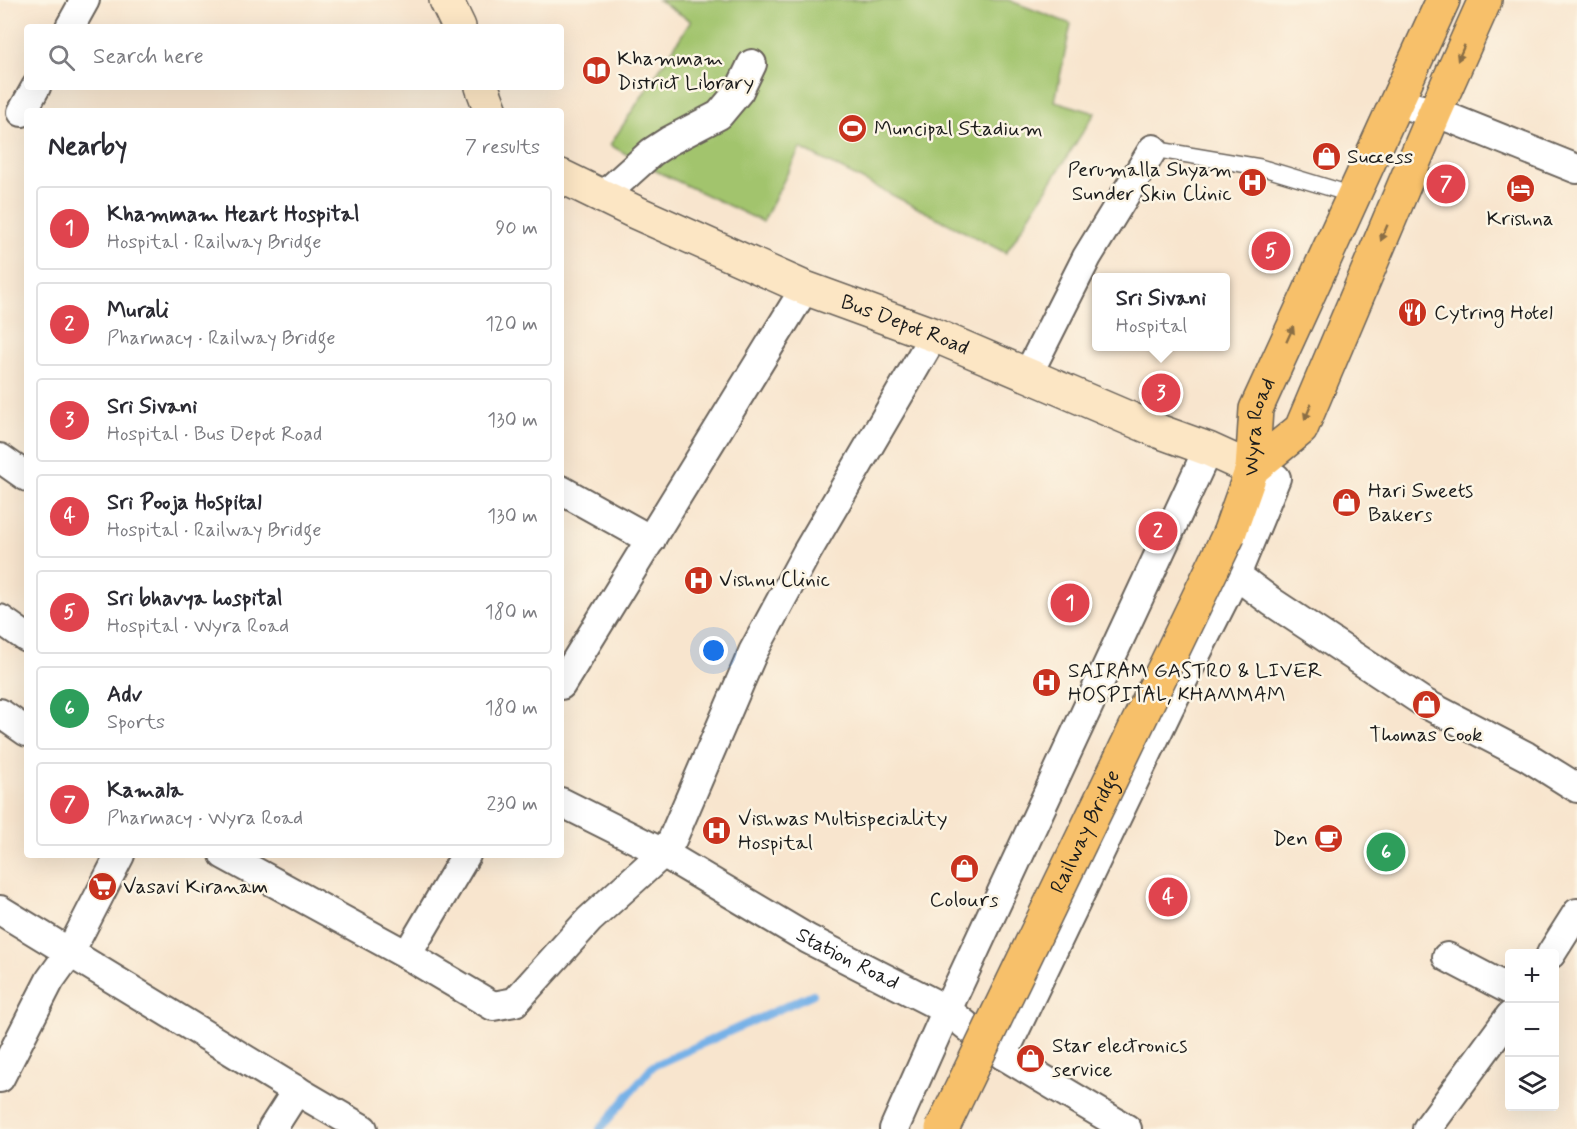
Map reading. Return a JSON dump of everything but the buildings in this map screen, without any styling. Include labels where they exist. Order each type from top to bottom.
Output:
[{"type":"main road","name":"Wyra Road","points":[[1252,469],[1256,409],[1443,0]]},
{"type":"main road","name":"Wyra Road","points":[[1252,469],[1301,429],[1435,112],[1485,0]]},
{"type":"main road","name":"Railway Bridge","points":[[942,1129],[1228,534],[1252,469]]},
{"type":"street","points":[[72,24],[85,0]]},
{"type":"street","points":[[446,0],[458,24]]},
{"type":"street","points":[[603,196],[660,147],[687,130],[719,115],[739,91],[752,64]]},
{"type":"street","points":[[24,108],[34,90]]},
{"type":"street","points":[[483,90],[490,108]]},
{"type":"street","points":[[1395,103],[1435,112],[1577,169]]},
{"type":"street","points":[[22,112],[24,108]]},
{"type":"street","points":[[1028,374],[1087,256],[1153,149]]},
{"type":"street","name":"Bus Depot Road","points":[[564,177],[805,288],[934,335],[1252,469]]},
{"type":"street","points":[[564,680],[805,288]]},
{"type":"street","points":[[229,858],[407,955],[493,1006],[514,1002],[588,920],[663,853],[672,840],[753,652],[807,552],[934,335]]},
{"type":"street","points":[[894,1129],[1208,449]]},
{"type":"street","points":[[0,458],[24,475]]},
{"type":"street","points":[[1003,1055],[1169,708],[1236,575],[1276,478],[1252,469]]},
{"type":"street","points":[[564,492],[651,540]]},
{"type":"street","points":[[1236,575],[1272,602],[1426,704],[1526,756],[1577,788]]},
{"type":"street","points":[[0,619],[24,636]]},
{"type":"street","points":[[0,713],[24,730]]},
{"type":"street","name":"Station Road","points":[[564,804],[663,853],[808,939],[947,1010],[1003,1055],[1126,1129]]},
{"type":"street","points":[[0,1078],[50,980],[70,952],[118,858]]},
{"type":"street","points":[[407,955],[464,858]]},
{"type":"street","points":[[0,910],[363,1129]]},
{"type":"street","points":[[1554,949],[1577,913]]},
{"type":"street","points":[[1447,957],[1505,988]]},
{"type":"street","points":[[1427,1129],[1505,1022]]},
{"type":"street","points":[[272,1129],[297,1090]]},
{"type":"lane","points":[[1153,149],[1260,167],[1353,195]]},
{"type":"green space","name":"Muncipal Stadium","points":[[658,0],[1008,0],[1071,24],[1055,101],[1095,113],[1006,253],[800,148],[763,222],[656,171],[610,145],[691,21]]},
{"type":"waterway","points":[[600,1129],[653,1066],[813,994]]},
{"type":"place","name":"Khammam District Library","points":[[596,71]]},
{"type":"place","name":"Muncipal Stadium","points":[[853,129]]},
{"type":"place","name":"Success","points":[[1326,157]]},
{"type":"place","name":"Perumalla Shyam Sunder Skin Clinic","points":[[1253,182]]},
{"type":"place","name":"Kamala","points":[[1446,184]]},
{"type":"place","name":"Krishna","points":[[1520,188]]},
{"type":"place","name":"Sri bhavya hospital","points":[[1271,251]]},
{"type":"place","name":"Cytring Hotel","points":[[1413,313]]},
{"type":"place","name":"Sri Sivani","points":[[1161,393]]},
{"type":"place","name":"Hari Sweets Bakers","points":[[1347,503]]},
{"type":"place","name":"Murali","points":[[1158,531]]},
{"type":"place","name":"Vishnu Clinic","points":[[698,580]]},
{"type":"place","name":"Khammam Heart Hospital","points":[[1070,603]]},
{"type":"place","name":"SAIRAM GASTRO & LIVER HOSPITAL, KHAMMAM","points":[[1047,683]]},
{"type":"place","name":"Thomas Cook","points":[[1426,704]]},
{"type":"place","name":"Vishwas Multispeciality Hospital","points":[[717,831]]},
{"type":"place","name":"Den","points":[[1329,839]]},
{"type":"place","name":"Adv","points":[[1386,852]]},
{"type":"place","name":"Colours","points":[[964,869]]},
{"type":"place","name":"Vasavi Kiranam","points":[[102,887]]},
{"type":"place","name":"Sri Pooja Hospital","points":[[1168,897]]},
{"type":"place","name":"Star electronics service","points":[[1031,1058]]}]
